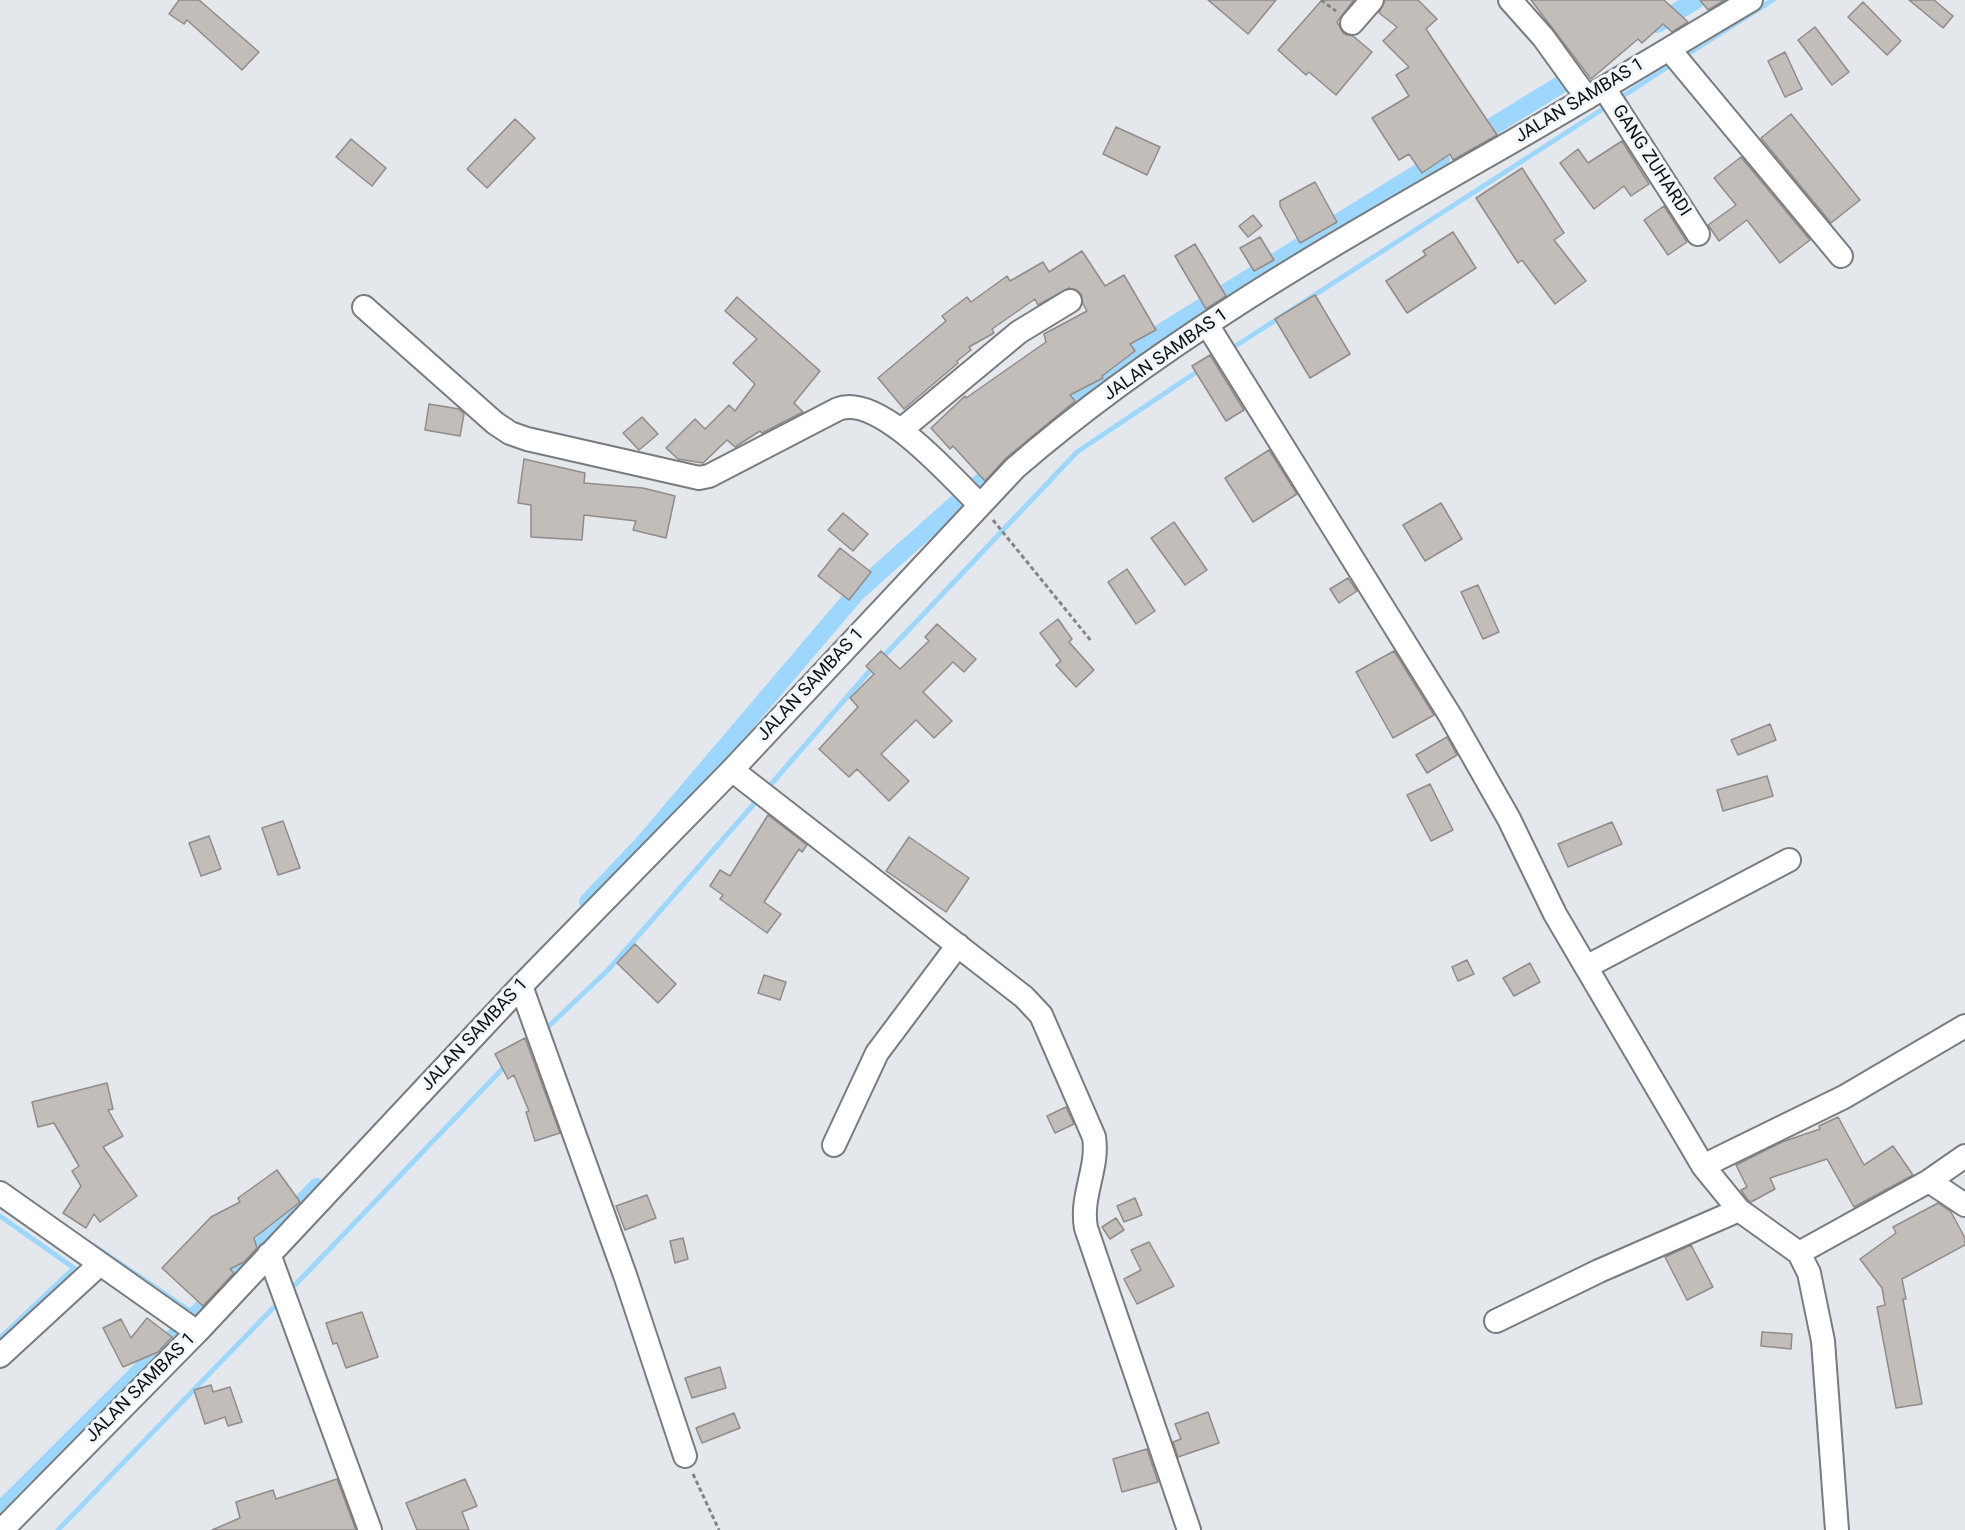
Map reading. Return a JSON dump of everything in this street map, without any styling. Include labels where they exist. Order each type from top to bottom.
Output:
[{"type":"street","points":[[1352,22],[1372,0]]},
{"type":"street","name":"GANG ZUHARDI","points":[[1510,0],[1598,92],[1634,135],[1698,234]]},
{"type":"street","name":"JALAN SAMBAS 1","points":[[2,1530],[196,1332],[521,986],[732,770],[979,504],[1054,434],[1208,326],[1331,246],[1598,92],[1751,0]]},
{"type":"street","points":[[1669,49],[1841,256]]},
{"type":"street","points":[[901,430],[1019,332],[1070,301]]},
{"type":"street","points":[[364,307],[510,433],[688,478],[709,476],[847,406],[867,409],[901,430],[979,504]]},
{"type":"street","points":[[1208,326],[1451,717],[1502,804],[1555,914],[1703,1166],[1739,1210],[1799,1253],[1809,1273],[1823,1341],[1838,1530]]},
{"type":"street","points":[[732,770],[1024,997],[1041,1015],[1087,1115],[1096,1147],[1084,1200],[1086,1228],[1189,1530]]},
{"type":"street","points":[[1586,967],[1789,860]]},
{"type":"street","points":[[834,1145],[877,1053],[958,945]]},
{"type":"street","points":[[521,986],[621,1264],[685,1456]]},
{"type":"street","points":[[1703,1166],[1844,1097],[1965,1026]]},
{"type":"street","points":[[1799,1253],[1929,1181],[1965,1156]]},
{"type":"street","points":[[1929,1181],[1965,1206]]},
{"type":"street","points":[[0,1193],[196,1332]]},
{"type":"street","points":[[1496,1321],[1610,1266],[1739,1210]]},
{"type":"street","points":[[269,1254],[370,1530]]},
{"type":"street","points":[[0,1356],[100,1264]]},
{"type":"path","points":[[979,504],[1092,642]]},
{"type":"path","points":[[685,1456],[719,1530]]},
{"type":"building","points":[[179,0],[199,0],[259,52],[242,70],[187,20],[184,24],[169,14]]},
{"type":"building","points":[[1208,0],[1276,0],[1248,34]]},
{"type":"building","points":[[1322,0],[1354,0],[1337,22],[1344,34],[1353,36],[1372,52],[1336,95],[1309,72],[1306,75],[1278,50]]},
{"type":"building","points":[[1385,0],[1418,0],[1437,19],[1426,29],[1497,135],[1453,160],[1450,154],[1422,173],[1409,154],[1399,160],[1372,118],[1409,96],[1396,75],[1409,67],[1383,41],[1397,27],[1379,13]]},
{"type":"building","points":[[1531,0],[1664,0],[1688,22],[1672,32],[1663,24],[1642,43],[1638,39],[1591,79]]},
{"type":"building","points":[[1700,0],[1725,0],[1708,10]]},
{"type":"building","points":[[1909,0],[1934,0],[1953,16],[1943,28]]},
{"type":"building","points":[[1863,2],[1901,41],[1887,55],[1848,17]]},
{"type":"building","points":[[1815,27],[1849,72],[1832,85],[1798,40]]},
{"type":"building","points":[[1785,52],[1802,89],[1785,97],[1768,61]]},
{"type":"building","points":[[1791,114],[1860,200],[1831,223],[1761,138]]},
{"type":"building","points":[[515,119],[535,138],[487,188],[467,169]]},
{"type":"building","points":[[1116,127],[1160,147],[1147,175],[1103,154]]},
{"type":"building","points":[[351,139],[386,168],[372,186],[336,157]]},
{"type":"building","points":[[1622,141],[1649,184],[1631,196],[1624,186],[1594,209],[1560,163],[1578,149],[1588,163]]},
{"type":"building","points":[[1741,157],[1810,240],[1780,263],[1747,220],[1719,241],[1708,225],[1736,205],[1714,178]]},
{"type":"building","points":[[1522,168],[1564,233],[1554,240],[1586,281],[1555,304],[1522,260],[1518,263],[1476,198]]},
{"type":"building","points":[[1315,182],[1337,222],[1300,243],[1280,206],[1280,201]]},
{"type":"building","points":[[1664,206],[1687,242],[1668,255],[1644,220]]},
{"type":"building","points":[[1253,215],[1262,226],[1248,237],[1239,226]]},
{"type":"building","points":[[1453,232],[1476,268],[1407,313],[1386,281],[1426,255],[1423,251]]},
{"type":"building","points":[[1260,237],[1274,260],[1254,271],[1240,248]]},
{"type":"building","points":[[1195,244],[1226,296],[1206,309],[1175,256]]},
{"type":"building","points":[[1082,251],[1105,286],[1124,275],[1156,330],[1130,344],[1135,351],[1102,376],[1103,378],[1070,395],[1075,401],[1006,458],[985,481],[953,446],[950,449],[931,428],[965,396],[966,398],[1046,342],[1044,334],[1087,311],[1081,294],[1069,288],[1038,305],[1035,299],[992,329],[994,333],[969,347],[971,350],[957,361],[958,363],[904,409],[878,378],[946,321],[942,316],[967,297],[971,302],[1007,276],[1010,281],[1043,262],[1049,272]]},
{"type":"building","points":[[1315,295],[1350,354],[1310,378],[1275,319]]},
{"type":"building","points":[[737,297],[820,371],[794,403],[803,412],[762,433],[760,431],[735,447],[727,440],[703,463],[678,459],[666,448],[695,419],[705,429],[729,405],[735,411],[755,384],[733,363],[757,339],[725,311]]},
{"type":"building","points":[[1210,355],[1244,410],[1226,421],[1192,366]]},
{"type":"building","points":[[429,404],[459,409],[464,414],[460,436],[425,430]]},
{"type":"building","points":[[642,417],[658,434],[639,450],[623,433]]},
{"type":"building","points":[[1269,450],[1297,494],[1253,522],[1225,478]]},
{"type":"building","points":[[524,459],[585,473],[584,483],[643,488],[675,496],[666,538],[633,530],[636,521],[584,515],[582,540],[531,537],[531,505],[518,503]]},
{"type":"building","points":[[1441,503],[1462,539],[1425,561],[1403,525]]},
{"type":"building","points":[[843,513],[868,534],[853,551],[828,530]]},
{"type":"building","points":[[1174,522],[1207,570],[1185,585],[1151,538]]},
{"type":"building","points":[[840,548],[871,572],[849,600],[818,576]]},
{"type":"building","points":[[1127,569],[1155,611],[1136,624],[1108,582]]},
{"type":"building","points":[[1348,578],[1357,591],[1339,603],[1330,589]]},
{"type":"building","points":[[1478,585],[1499,632],[1483,639],[1461,592]]},
{"type":"building","points":[[1058,619],[1072,639],[1069,642],[1094,670],[1076,687],[1056,665],[1061,661],[1040,633]]},
{"type":"building","points":[[937,624],[976,659],[964,672],[953,662],[923,692],[952,721],[934,738],[916,720],[881,754],[909,781],[889,801],[857,769],[849,777],[819,749],[858,707],[850,698],[874,674],[866,666],[881,651],[900,669],[929,641],[925,637]]},
{"type":"building","points":[[1394,651],[1434,715],[1393,738],[1356,672]]},
{"type":"building","points":[[1770,724],[1776,740],[1738,755],[1731,740]]},
{"type":"building","points":[[1447,737],[1457,755],[1427,773],[1416,755]]},
{"type":"building","points":[[1767,776],[1773,796],[1723,811],[1717,790]]},
{"type":"building","points":[[1430,784],[1453,830],[1431,841],[1407,795]]},
{"type":"building","points":[[768,815],[807,845],[802,852],[799,849],[764,902],[781,914],[767,933],[720,899],[723,895],[710,886],[720,870],[730,876]]},
{"type":"building","points":[[283,821],[300,868],[278,875],[262,828]]},
{"type":"building","points":[[1612,822],[1622,844],[1568,867],[1558,844]]},
{"type":"building","points":[[209,836],[221,869],[201,876],[189,843]]},
{"type":"building","points":[[909,837],[969,878],[946,912],[886,871]]},
{"type":"building","points":[[635,944],[676,984],[658,1003],[617,963]]},
{"type":"building","points":[[1467,960],[1474,974],[1458,981],[1452,967]]},
{"type":"building","points":[[1530,963],[1540,982],[1514,996],[1503,978]]},
{"type":"building","points":[[764,975],[786,982],[780,1000],[758,993]]},
{"type":"building","points":[[525,1038],[560,1133],[535,1141],[526,1112],[529,1111],[514,1075],[508,1079],[495,1054]]},
{"type":"building","points":[[107,1083],[113,1109],[108,1110],[123,1136],[103,1147],[137,1196],[100,1222],[94,1214],[86,1228],[63,1213],[81,1186],[72,1171],[79,1166],[54,1123],[38,1127],[32,1102]]},
{"type":"building","points":[[1066,1107],[1074,1124],[1055,1133],[1047,1116]]},
{"type":"building","points":[[1838,1117],[1864,1165],[1893,1146],[1913,1175],[1854,1207],[1827,1159],[1770,1178],[1775,1189],[1751,1202],[1748,1200],[1741,1190],[1747,1187],[1736,1165],[1782,1142],[1820,1129],[1819,1126]]},
{"type":"building","points":[[277,1170],[300,1202],[254,1238],[257,1248],[244,1262],[230,1269],[234,1273],[203,1306],[162,1268],[211,1217],[240,1202],[238,1198]]},
{"type":"building","points":[[647,1195],[656,1218],[625,1230],[616,1206]]},
{"type":"building","points":[[1135,1198],[1142,1215],[1124,1222],[1117,1206]]},
{"type":"building","points":[[1938,1203],[1951,1212],[1965,1238],[1965,1245],[1902,1279],[1906,1299],[1903,1299],[1922,1404],[1896,1408],[1877,1307],[1885,1305],[1882,1288],[1860,1259],[1896,1233],[1893,1227]]},
{"type":"building","points":[[1116,1218],[1124,1230],[1110,1239],[1102,1227]]},
{"type":"building","points":[[683,1238],[688,1259],[675,1263],[670,1241]]},
{"type":"building","points":[[1149,1242],[1174,1286],[1137,1304],[1124,1279],[1141,1270],[1131,1250]]},
{"type":"building","points":[[1691,1245],[1713,1287],[1687,1300],[1665,1257]]},
{"type":"building","points":[[362,1312],[378,1357],[346,1368],[337,1343],[333,1344],[326,1323]]},
{"type":"building","points":[[147,1318],[172,1337],[158,1352],[123,1367],[103,1328],[121,1319],[131,1338]]},
{"type":"building","points":[[1762,1332],[1792,1334],[1791,1349],[1761,1346]]},
{"type":"building","points":[[720,1367],[726,1388],[692,1398],[685,1378]]},
{"type":"building","points":[[211,1385],[213,1392],[230,1387],[242,1422],[228,1426],[225,1417],[205,1424],[194,1390]]},
{"type":"building","points":[[1208,1412],[1219,1443],[1178,1457],[1173,1442],[1181,1439],[1175,1424]]},
{"type":"building","points":[[734,1413],[740,1428],[702,1443],[696,1428]]},
{"type":"building","points":[[1147,1449],[1158,1482],[1122,1492],[1113,1459]]},
{"type":"building","points":[[337,1479],[356,1530],[212,1530],[240,1518],[236,1502],[273,1490],[276,1499]]},
{"type":"building","points":[[465,1479],[477,1506],[462,1512],[469,1530],[417,1530],[406,1503]]},
{"type":"waterway","points":[[1657,24],[1696,0]]},
{"type":"waterway","points":[[1691,52],[1773,0]]},
{"type":"waterway","points":[[1617,100],[1666,68]]},
{"type":"waterway","points":[[1472,139],[1560,85]]},
{"type":"waterway","points":[[1237,345],[1609,105]]},
{"type":"waterway","points":[[979,484],[1119,359],[1441,159]]},
{"type":"waterway","points":[[881,659],[1077,452],[1201,369]]},
{"type":"waterway","points":[[588,902],[642,845],[857,592],[957,503]]},
{"type":"waterway","points":[[772,783],[874,666]]},
{"type":"waterway","points":[[550,1025],[608,970],[753,805]]},
{"type":"waterway","points":[[295,1285],[506,1065]]},
{"type":"waterway","points":[[195,1316],[317,1187]]},
{"type":"waterway","points":[[0,1216],[74,1268],[0,1338]]},
{"type":"waterway","points":[[93,1245],[196,1315]]},
{"type":"waterway","points":[[58,1530],[273,1308]]},
{"type":"waterway","points":[[0,1511],[176,1335]]}]
